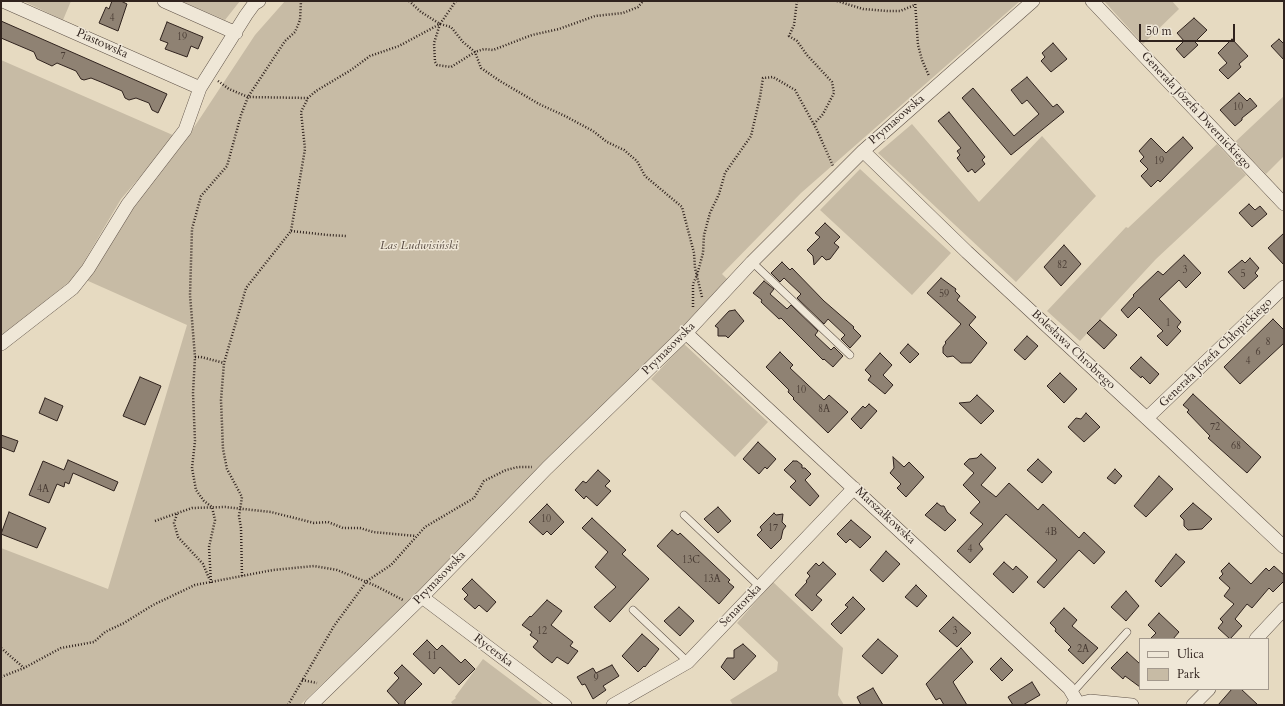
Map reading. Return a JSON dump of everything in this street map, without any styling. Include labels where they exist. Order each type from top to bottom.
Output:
[{"type":"street","name":"Piastowska","points":[[3,1],[200,88]]},
{"type":"street","points":[[164,1],[236,33]]},
{"type":"street","points":[[1,344],[73,288],[88,270],[128,204],[185,130],[200,88],[254,4],[259,1]]},
{"type":"street","name":"Prymasowska","points":[[311,705],[422,597],[547,468],[686,333],[752,262],[862,151],[1033,1]]},
{"type":"street","name":"Generała Józefa Dwernickiego","points":[[1092,1],[1284,204]]},
{"type":"street","name":"Bolesława Chrobrego","points":[[862,151],[967,252],[1284,547]]},
{"type":"street","name":"Generała Józefa Chłopickiego","points":[[1147,418],[1284,287]]},
{"type":"street","name":"Marszałkowska","points":[[686,333],[854,488],[1075,700]]},
{"type":"street","name":"Senatorska","points":[[613,705],[688,662],[854,488]]},
{"type":"street","name":"Rycerska","points":[[422,597],[565,705]]},
{"type":"street","points":[[1257,638],[1284,609]]},
{"type":"street","points":[[1193,705],[1208,690]]},
{"type":"street","points":[[1075,700],[1132,705]]},
{"type":"lane","points":[[752,262],[850,355]]},
{"type":"lane","points":[[684,515],[760,587]]},
{"type":"lane","points":[[633,610],[688,662]]},
{"type":"lane","points":[[1075,700],[1128,632]]},
{"type":"path","points":[[211,583],[209,547],[215,520],[212,507],[204,501],[196,490],[192,468],[195,441],[193,393],[195,358],[190,295],[192,229],[202,196],[227,166],[229,153],[248,97],[285,41],[295,32],[300,20],[301,1]]},
{"type":"path","points":[[409,1],[421,12],[440,24],[451,27],[463,42],[475,52],[482,68],[500,81],[539,104],[565,116],[607,142],[624,150],[637,161],[644,176],[682,207],[694,253],[702,316]]},
{"type":"path","points":[[456,1],[440,24],[434,43],[433,54],[437,65],[451,67],[475,52],[484,49],[493,50],[532,35],[559,29],[595,16],[623,13],[638,7],[644,1]]},
{"type":"path","points":[[797,1],[794,25],[789,36],[797,41],[807,55],[832,82],[834,93],[823,114],[814,124]]},
{"type":"path","points":[[837,1],[863,9],[888,11],[900,11],[915,3],[916,24],[922,60],[935,87]]},
{"type":"path","points":[[242,576],[241,528],[239,516],[242,497],[227,469],[223,449],[221,400],[224,363],[246,288],[291,231],[305,149],[301,112],[308,98],[335,78],[351,70],[370,56],[399,46],[440,24]]},
{"type":"path","points":[[209,75],[229,89],[248,97],[308,98]]},
{"type":"path","points":[[702,316],[693,307],[692,296],[693,284],[703,253],[704,235],[710,213],[719,194],[725,173],[751,136],[763,78],[773,77],[795,90],[814,124],[838,176]]},
{"type":"path","points":[[291,231],[346,236]]},
{"type":"path","points":[[195,358],[201,357],[224,363]]},
{"type":"path","points":[[288,705],[334,626],[367,581],[391,565],[425,526],[474,498],[484,481],[494,476],[518,467],[547,468]]},
{"type":"path","points":[[155,521],[192,508],[212,507],[271,512],[314,523],[328,522],[343,528],[360,528],[373,532],[416,536]]},
{"type":"path","points":[[178,514],[174,523],[178,537],[203,564],[211,583]]},
{"type":"path","points":[[1,677],[24,668],[61,648],[94,642],[105,632],[124,623],[153,605],[195,586],[273,570],[314,566],[337,570],[367,581],[412,606]]},
{"type":"path","points":[[1,648],[24,668]]},
{"type":"green space","points":[[23,1],[71,1],[63,20]]},
{"type":"green space","points":[[181,1],[240,1],[225,20]]},
{"type":"green space","name":"Las Ludwisiński","points":[[285,1],[1020,1],[801,193],[722,274],[730,282],[420,591],[300,705],[1,705],[1,548],[108,589],[187,325],[86,280],[133,204],[185,141],[255,35]]},
{"type":"green space","points":[[1104,1],[1172,1],[1179,9],[1143,44]]},
{"type":"green space","points":[[1,60],[175,136],[121,199],[75,277],[1,337]]},
{"type":"green space","points":[[1284,96],[1284,156],[1266,174],[1235,142]]},
{"type":"green space","points":[[912,124],[979,202],[1042,136],[1096,196],[1016,282],[878,153]]},
{"type":"green space","points":[[1217,144],[1246,175],[1156,259],[1080,341],[1047,311],[1126,227],[1128,228]]},
{"type":"green space","points":[[860,169],[951,253],[912,295],[820,210]]},
{"type":"green space","points":[[684,344],[768,422],[735,457],[651,379]]},
{"type":"green space","points":[[773,582],[843,648],[838,695],[844,705],[733,705],[730,700],[777,671],[778,662],[737,623]]},
{"type":"green space","points":[[483,659],[544,705],[453,705],[451,702],[456,698],[455,697]]},
{"type":"building","points":[[112,1],[121,1],[127,4],[118,31],[99,23],[106,7],[109,9]]},
{"type":"building","points":[[1194,18],[1207,30],[1195,42],[1198,45],[1184,58],[1176,49],[1184,41],[1177,33]]},
{"type":"building","points":[[1,21],[167,94],[158,113],[152,110],[149,103],[136,98],[129,100],[125,98],[122,91],[91,78],[84,80],[81,79],[76,71],[57,63],[52,66],[37,59],[34,52],[1,38]]},
{"type":"building","points":[[167,22],[203,37],[198,49],[191,46],[187,57],[165,49],[168,43],[160,40]]},
{"type":"building","points":[[1232,39],[1248,56],[1239,64],[1241,67],[1228,79],[1219,70],[1227,63],[1218,53]]},
{"type":"building","points":[[1279,39],[1284,44],[1284,60],[1271,46]]},
{"type":"building","points":[[1053,43],[1067,59],[1051,72],[1041,61],[1045,57],[1042,53]]},
{"type":"building","points":[[1027,77],[1053,107],[1057,104],[1064,112],[1011,155],[962,98],[973,88],[1014,136],[1039,114],[1027,100],[1022,104],[1011,90]]},
{"type":"building","points":[[1239,93],[1247,101],[1250,98],[1257,106],[1242,118],[1242,120],[1235,126],[1220,110]]},
{"type":"building","points":[[949,112],[985,157],[982,160],[985,164],[975,173],[972,169],[968,172],[957,158],[960,155],[957,151],[961,148],[938,121]]},
{"type":"building","points":[[1183,137],[1193,148],[1160,182],[1158,180],[1151,187],[1141,176],[1148,169],[1140,161],[1144,157],[1139,151],[1151,138],[1166,153]]},
{"type":"building","points":[[1249,204],[1255,210],[1260,206],[1267,214],[1252,227],[1239,213]]},
{"type":"building","points":[[825,223],[840,237],[834,243],[839,247],[830,259],[826,260],[822,256],[814,265],[813,256],[807,250],[820,237],[815,233]]},
{"type":"building","points":[[1284,233],[1284,265],[1268,248]]},
{"type":"building","points":[[1064,245],[1081,264],[1061,286],[1044,267]]},
{"type":"building","points":[[1184,255],[1201,273],[1186,288],[1179,280],[1159,299],[1181,322],[1177,327],[1181,331],[1167,346],[1157,336],[1163,331],[1139,307],[1128,318],[1121,310],[1134,296],[1133,295],[1158,271],[1163,275]]},
{"type":"building","points":[[1250,258],[1259,268],[1255,273],[1258,276],[1244,289],[1228,272],[1242,260],[1245,263]]},
{"type":"building","points":[[782,262],[790,270],[792,268],[824,301],[854,327],[853,328],[861,336],[850,348],[841,339],[845,335],[828,319],[824,324],[797,298],[801,294],[784,278],[780,282],[771,273]]},
{"type":"building","points":[[941,278],[956,289],[955,291],[960,296],[957,300],[976,317],[969,325],[987,343],[971,363],[961,363],[953,356],[947,357],[943,353],[945,342],[961,324],[927,293]]},
{"type":"building","points":[[764,281],[774,289],[770,294],[787,309],[791,305],[818,331],[815,335],[831,350],[834,347],[843,356],[833,367],[824,359],[823,360],[781,318],[779,319],[761,302],[762,300],[753,293]]},
{"type":"building","points":[[735,310],[744,321],[728,338],[726,336],[718,336],[718,328],[715,326],[729,311]]},
{"type":"building","points":[[1273,319],[1284,330],[1284,343],[1240,384],[1224,367]]},
{"type":"building","points":[[1100,320],[1117,335],[1104,349],[1087,333]]},
{"type":"building","points":[[1027,336],[1038,346],[1025,360],[1014,350]]},
{"type":"building","points":[[908,344],[919,354],[910,363],[900,353]]},
{"type":"building","points":[[780,352],[793,365],[790,368],[824,400],[829,395],[848,412],[828,433],[793,399],[794,398],[788,392],[789,390],[766,367]]},
{"type":"building","points":[[880,353],[892,365],[883,375],[893,385],[885,394],[868,380],[871,376],[865,370]]},
{"type":"building","points":[[1141,357],[1159,374],[1150,384],[1142,376],[1141,378],[1130,368]]},
{"type":"building","points":[[1060,373],[1077,389],[1064,403],[1047,386]]},
{"type":"building","points":[[140,377],[161,386],[145,425],[123,416]]},
{"type":"building","points":[[1193,394],[1261,457],[1247,473],[1208,438],[1210,436],[1187,412],[1189,410],[1183,405]]},
{"type":"building","points":[[977,395],[994,411],[981,424],[959,403],[970,402]]},
{"type":"building","points":[[45,398],[63,406],[57,421],[39,413]]},
{"type":"building","points":[[869,404],[877,411],[861,429],[851,419],[863,406],[865,408]]},
{"type":"building","points":[[1086,413],[1100,427],[1084,442],[1068,427],[1076,418],[1081,419]]},
{"type":"building","points":[[1,435],[18,441],[14,452],[1,447]]},
{"type":"building","points":[[758,442],[776,459],[767,469],[765,467],[759,474],[743,459]]},
{"type":"building","points":[[981,454],[996,468],[981,485],[996,497],[1009,483],[1038,510],[1043,504],[1079,538],[1084,532],[1105,552],[1094,564],[1079,550],[1044,588],[1037,582],[1057,560],[1006,514],[979,544],[983,549],[970,563],[957,551],[983,524],[970,513],[980,502],[963,485],[974,473],[964,464],[969,459],[977,458]]},
{"type":"building","points":[[893,457],[904,467],[909,462],[924,477],[906,497],[897,488],[901,484],[890,473],[894,468]]},
{"type":"building","points":[[1038,459],[1052,472],[1042,483],[1027,470]]},
{"type":"building","points":[[68,460],[118,482],[114,491],[73,473],[69,484],[65,482],[64,487],[57,484],[49,503],[29,495],[43,461],[64,470]]},
{"type":"building","points":[[793,461],[797,461],[802,465],[802,468],[805,468],[811,474],[805,480],[819,496],[810,506],[790,487],[796,481],[784,470]]},
{"type":"building","points":[[1115,469],[1122,476],[1115,484],[1107,478]]},
{"type":"building","points":[[598,470],[610,481],[605,486],[611,491],[597,506],[586,496],[584,499],[575,490],[583,481],[586,483]]},
{"type":"building","points":[[1159,476],[1173,489],[1146,517],[1134,506]]},
{"type":"building","points":[[937,503],[944,506],[947,512],[956,520],[945,531],[925,515]]},
{"type":"building","points":[[1193,503],[1212,519],[1202,529],[1188,530],[1184,526],[1184,520],[1180,516]]},
{"type":"building","points":[[547,504],[564,522],[551,535],[547,531],[543,535],[529,522]]},
{"type":"building","points":[[718,507],[731,521],[718,533],[704,519]]},
{"type":"building","points":[[9,512],[46,528],[37,548],[1,534]]},
{"type":"building","points":[[774,513],[776,515],[783,514],[782,522],[786,526],[783,530],[781,539],[771,549],[757,535],[762,530],[760,527]]},
{"type":"building","points":[[592,518],[626,550],[622,554],[649,579],[610,622],[594,607],[616,587],[595,567],[608,552],[582,528]]},
{"type":"building","points":[[851,520],[871,537],[860,548],[850,539],[846,543],[837,534]]},
{"type":"building","points":[[672,530],[678,535],[680,533],[730,580],[728,582],[734,587],[719,604],[657,546]]},
{"type":"building","points":[[886,551],[900,564],[883,582],[870,570]]},
{"type":"building","points":[[1176,554],[1185,562],[1161,587],[1155,581]]},
{"type":"building","points":[[823,562],[836,574],[816,595],[822,600],[812,611],[795,595],[807,582],[806,581],[810,576],[807,573],[816,563],[819,566]]},
{"type":"building","points":[[1004,562],[1013,570],[1016,566],[1028,577],[1013,593],[993,574]]},
{"type":"building","points":[[1229,563],[1251,584],[1266,568],[1269,571],[1274,566],[1284,575],[1284,581],[1273,592],[1269,588],[1252,608],[1247,604],[1235,619],[1242,626],[1231,638],[1229,638],[1218,628],[1223,622],[1220,619],[1234,604],[1224,596],[1230,588],[1219,578],[1223,574],[1221,571]]},
{"type":"building","points":[[472,579],[496,602],[487,612],[479,605],[475,609],[464,599],[468,595],[462,589]]},
{"type":"building","points":[[916,585],[927,596],[917,607],[905,597]]},
{"type":"building","points":[[1126,591],[1139,606],[1126,621],[1111,607]]},
{"type":"building","points":[[853,597],[865,609],[841,634],[831,624],[848,607],[845,605]]},
{"type":"building","points":[[547,600],[562,611],[551,625],[573,642],[570,646],[578,651],[568,664],[557,657],[552,663],[543,656],[533,647],[538,641],[530,635],[532,632],[522,625]]},
{"type":"building","points":[[679,607],[694,621],[680,636],[664,621]]},
{"type":"building","points":[[1064,608],[1077,620],[1072,626],[1098,648],[1083,664],[1068,650],[1071,647],[1055,631],[1056,629],[1050,623]]},
{"type":"building","points":[[1159,613],[1179,632],[1174,638],[1151,638],[1156,633],[1148,625]]},
{"type":"building","points":[[953,617],[971,633],[957,647],[939,631]]},
{"type":"building","points":[[642,634],[659,649],[645,667],[644,666],[638,672],[622,656]]},
{"type":"building","points":[[878,639],[898,656],[882,674],[862,656]]},
{"type":"building","points":[[427,640],[437,650],[442,645],[461,663],[465,659],[475,669],[459,685],[440,667],[434,674],[413,654]]},
{"type":"building","points":[[743,644],[756,656],[734,680],[721,667],[727,658],[734,658],[734,650]]},
{"type":"building","points":[[961,648],[973,662],[953,682],[967,705],[944,705],[940,698],[936,700],[926,684]]},
{"type":"building","points":[[1127,652],[1139,663],[1139,686],[1125,676],[1123,679],[1111,668]]},
{"type":"building","points":[[1001,658],[1013,670],[1002,681],[990,669]]},
{"type":"building","points":[[402,665],[422,684],[405,701],[405,705],[400,705],[387,691],[399,678],[394,673]]},
{"type":"building","points":[[612,665],[619,676],[603,686],[606,690],[593,699],[585,684],[582,685],[577,677],[593,668],[596,673]]},
{"type":"building","points":[[1032,682],[1040,695],[1023,705],[1013,705],[1008,697]]},
{"type":"building","points":[[873,688],[883,705],[861,705],[857,697]]},
{"type":"building","points":[[1231,690],[1242,690],[1258,705],[1218,705]]}]
